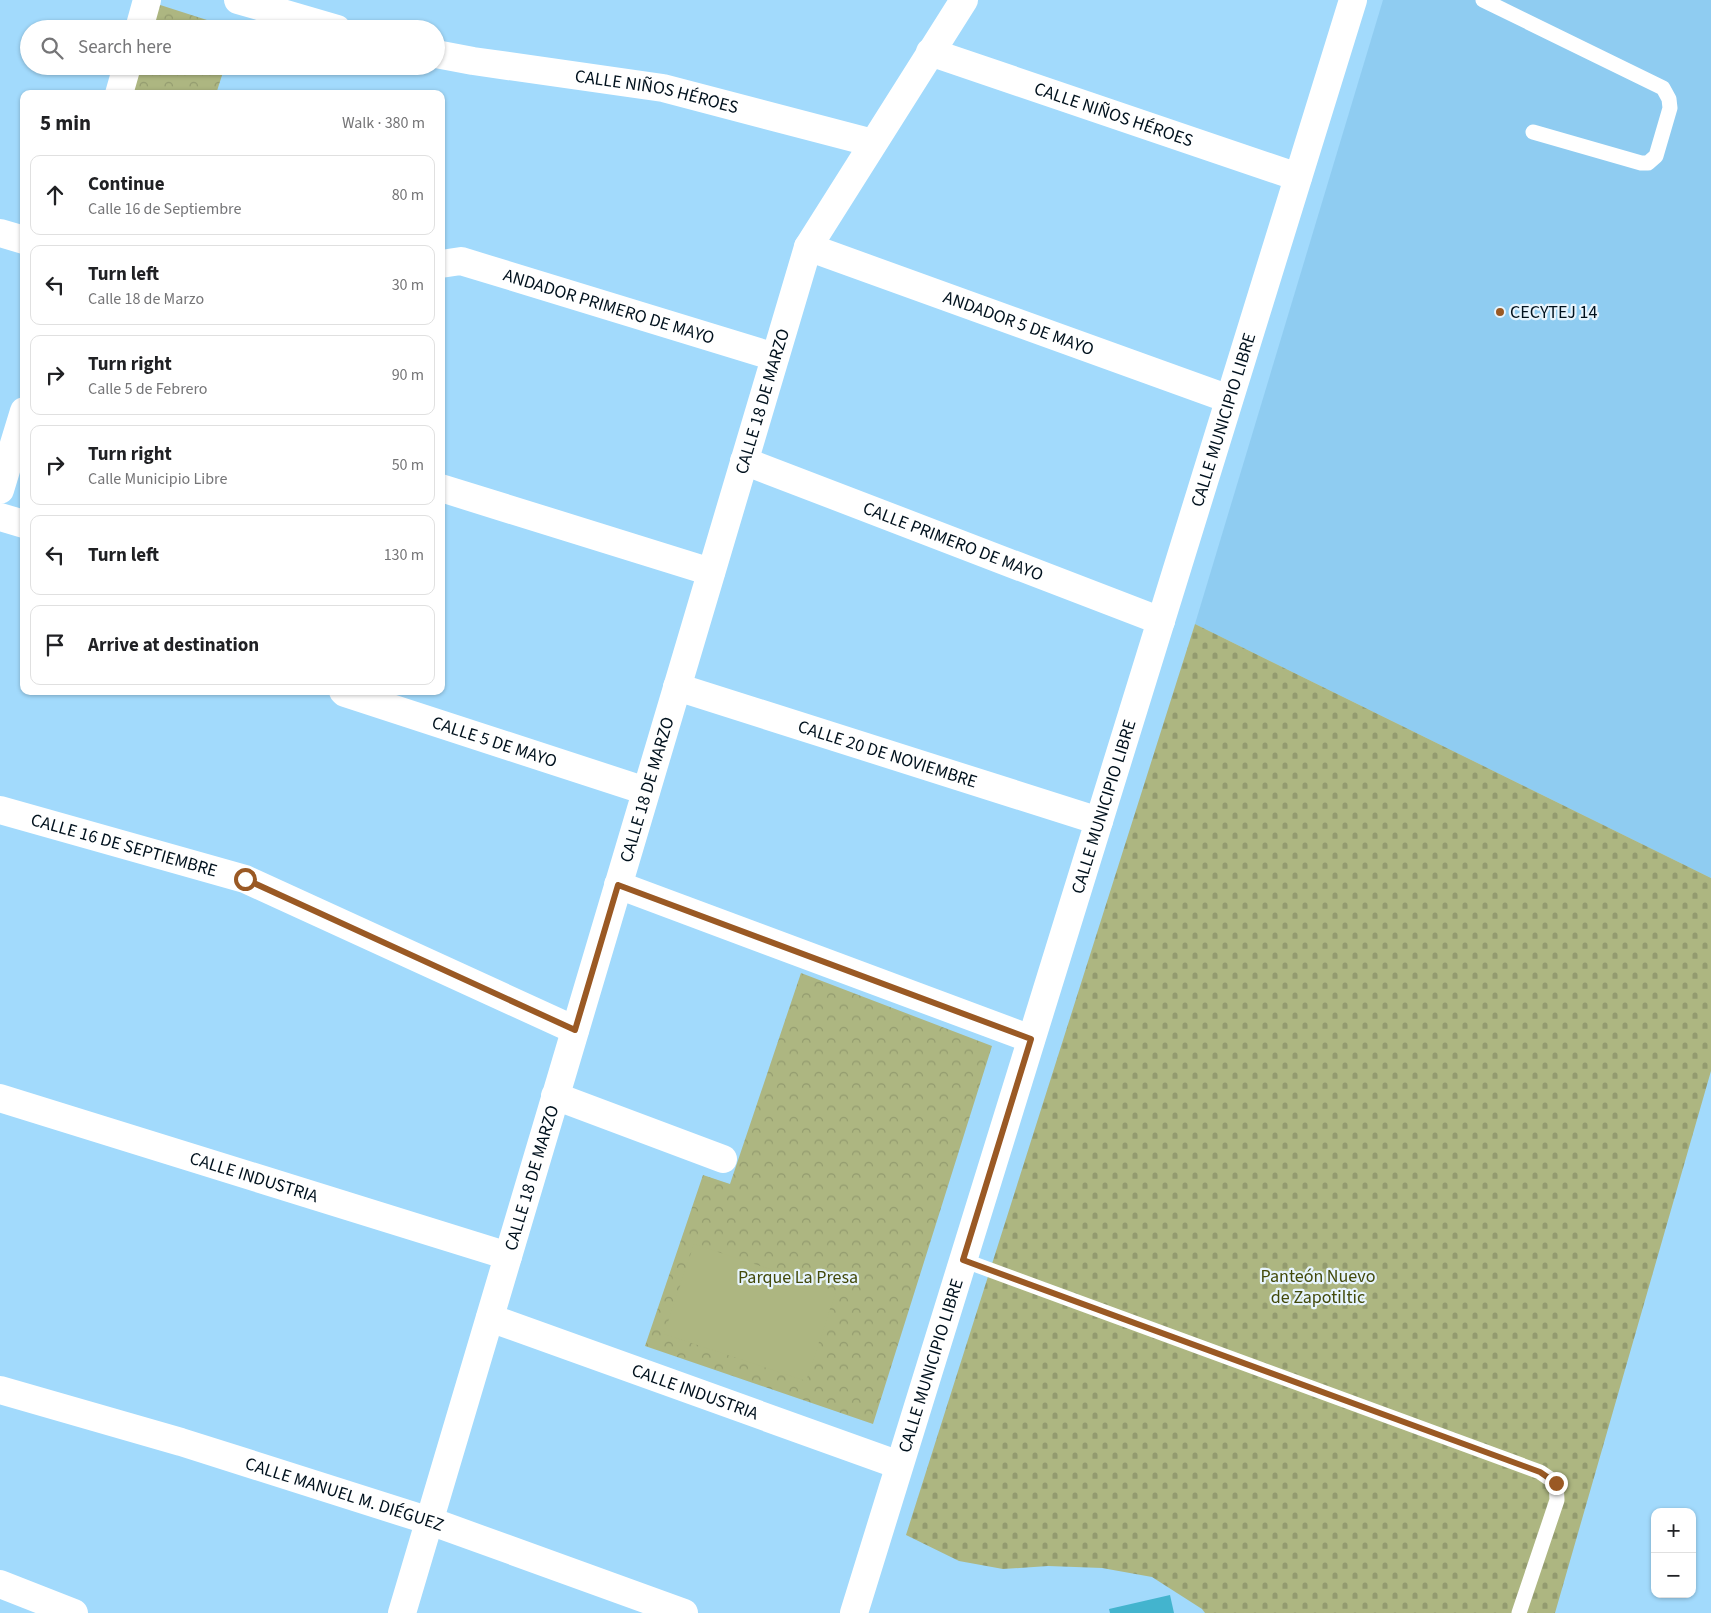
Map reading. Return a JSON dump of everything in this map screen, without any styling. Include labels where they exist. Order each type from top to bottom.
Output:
[{"type":"street","points":[[141,20],[147,0]]},
{"type":"street","points":[[238,0],[306,20]]},
{"type":"street","name":"CALLE 18 DE MARZO","points":[[402,1613],[808,247],[964,0]]},
{"type":"street","name":"CALLE MUNICIPIO LIBRE","points":[[854,1613],[1353,0]]},
{"type":"street","name":"CALLE NIÑOS HÉROES","points":[[930,52],[1298,176]]},
{"type":"street","name":"CALLE NIÑOS HÉROES","points":[[445,56],[663,88],[873,142]]},
{"type":"street","points":[[120,90],[125,75]]},
{"type":"street","points":[[0,233],[20,239]]},
{"type":"street","name":"ANDADOR 5 DE MAYO","points":[[808,247],[1230,398]]},
{"type":"street","name":"ANDADOR PRIMERO DE MAYO","points":[[445,263],[461,261],[775,357]]},
{"type":"street","points":[[0,490],[20,424]]},
{"type":"street","name":"CALLE PRIMERO DE MAYO","points":[[744,461],[1161,620]]},
{"type":"street","points":[[445,489],[711,572]]},
{"type":"street","points":[[0,517],[20,523]]},
{"type":"street","name":"CALLE 20 DE NOVIEMBRE","points":[[677,687],[1099,821]]},
{"type":"street","name":"CALLE 5 DE MAYO","points":[[355,695],[646,791]]},
{"type":"street","name":"CALLE 16 DE SEPTIEMBRE","points":[[0,810],[245,879],[575,1030]]},
{"type":"street","points":[[618,885],[1031,1039]]},
{"type":"street","points":[[555,1096],[723,1159]]},
{"type":"street","name":"CALLE INDUSTRIA","points":[[0,1098],[508,1256]]},
{"type":"street","name":"CALLE INDUSTRIA","points":[[490,1318],[899,1466]]},
{"type":"street","name":"CALLE MANUEL M. DIÉGUEZ","points":[[0,1390],[181,1442],[430,1521],[684,1613]]},
{"type":"street","points":[[0,1584],[74,1613]]},
{"type":"lane","points":[[1483,0],[1663,88],[1669,99],[1670,108],[1656,156],[1648,163],[1641,163],[1533,132]]},
{"type":"lane","points":[[963,1260],[1540,1472],[1556,1483],[1557,1500],[1519,1613]]},
{"type":"shaded area","name":"CECYTEJ 14","points":[[1383,0],[1711,0],[1711,878],[1195,624]]},
{"type":"green space","points":[[154,3],[207,20],[149,20]]},
{"type":"green space","points":[[132,75],[222,75],[217,90],[127,90]]},
{"type":"green space","name":"Panteón Nuevo de Zapotiltic","points":[[1195,624],[1711,878],[1711,1071],[1555,1613],[1205,1613],[1202,1609],[1152,1577],[1102,1568],[1048,1566],[1003,1569],[959,1561],[906,1535]]},
{"type":"green space","name":"Parque La Presa","points":[[801,973],[992,1046],[873,1424],[645,1346],[703,1175],[730,1184]]},
{"type":"green space","points":[[694,1244],[836,1291],[806,1381],[664,1334]]},
{"type":"building","points":[[1170,1595],[1174,1613],[1110,1613],[1109,1609]]},
{"type":"place","name":"CECYTEJ 14","points":[[1500,312]]},
{"type":"route","points":[[245,879],[575,1030],[618,885],[1031,1039],[963,1260],[1540,1472],[1556,1483]]}]
